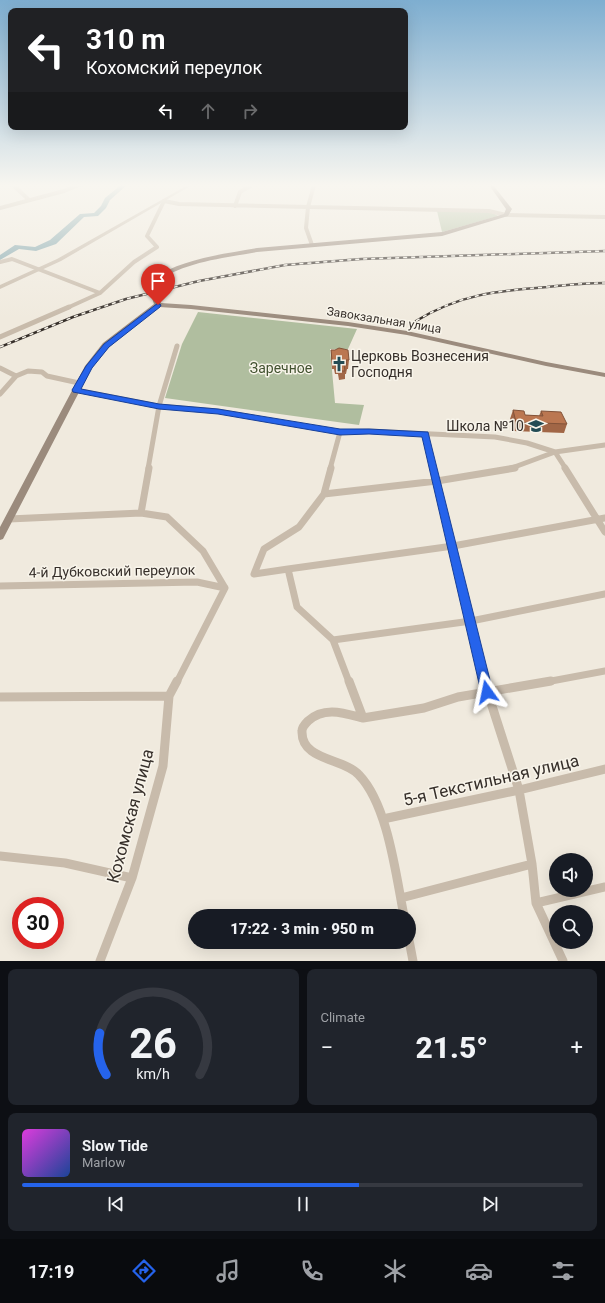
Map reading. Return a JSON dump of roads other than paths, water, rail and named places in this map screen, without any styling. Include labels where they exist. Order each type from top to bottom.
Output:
[{"type":"main road","points":[[0,536],[77,387],[92,363],[106,345],[158,305],[153,292],[154,280],[168,271],[228,255],[257,250],[442,234],[456,230]]},
{"type":"main road","name":"Завокзальная улица","points":[[158,305],[195,307],[407,332],[605,375]]},
{"type":"street","points":[[0,287],[39,269],[111,230]]},
{"type":"street","points":[[0,337],[100,292],[134,262],[157,247],[147,236],[150,230]]},
{"type":"street","points":[[307,230],[312,245]]},
{"type":"street","points":[[0,262],[12,259],[100,292]]},
{"type":"street","points":[[141,513],[159,406],[177,346]]},
{"type":"street","points":[[0,368],[16,376]]},
{"type":"street","points":[[0,394],[16,376],[35,370],[77,387],[159,406],[218,411],[340,432],[495,437],[527,443],[555,452],[605,532]]},
{"type":"street","points":[[340,432],[324,494],[299,527],[264,549],[254,574],[453,546],[605,518]]},
{"type":"street","points":[[425,434],[487,692],[519,790],[532,864],[536,904],[563,961]]},
{"type":"street","points":[[324,494],[437,481],[515,468],[555,452],[605,445]]},
{"type":"street","points":[[8,519],[141,513],[167,517],[203,551],[225,588]]},
{"type":"street","points":[[288,569],[297,607],[333,640],[363,718]]},
{"type":"street","name":"4-й Дубковский переулок","points":[[0,586],[197,582],[225,588]]},
{"type":"street","name":"Кохомская улица","points":[[100,961],[132,878],[163,766],[169,696],[225,588]]},
{"type":"street","points":[[333,640],[471,621],[605,594]]},
{"type":"street","points":[[403,909],[383,819],[365,782],[353,769],[318,755],[306,744],[302,736],[304,726],[320,713],[331,711],[363,718],[424,708],[458,697],[605,671]]},
{"type":"street","points":[[0,697],[169,696]]},
{"type":"street","name":"5-я Текстильная улица","points":[[383,819],[519,790],[605,769]]},
{"type":"street","points":[[0,856],[64,863],[132,878]]},
{"type":"street","points":[[401,898],[532,864]]},
{"type":"street","points":[[536,904],[605,887]]},
{"type":"street","points":[[411,949],[413,961]]},
{"type":"waterway","points":[[0,258],[18,247],[36,249],[53,242],[66,230]]},
{"type":"railway","points":[[0,347],[73,317],[126,299],[199,281],[285,265],[361,259],[605,251]]},
{"type":"railway","points":[[416,321],[448,305],[479,295],[576,284],[605,283]]},
{"type":"place","name":"Церковь Вознесения Господня","points":[[339,364]]},
{"type":"place","name":"Школа №10","points":[[536,426]]},
{"type":"park label","name":"Заречное","points":[[281,368]]}]
